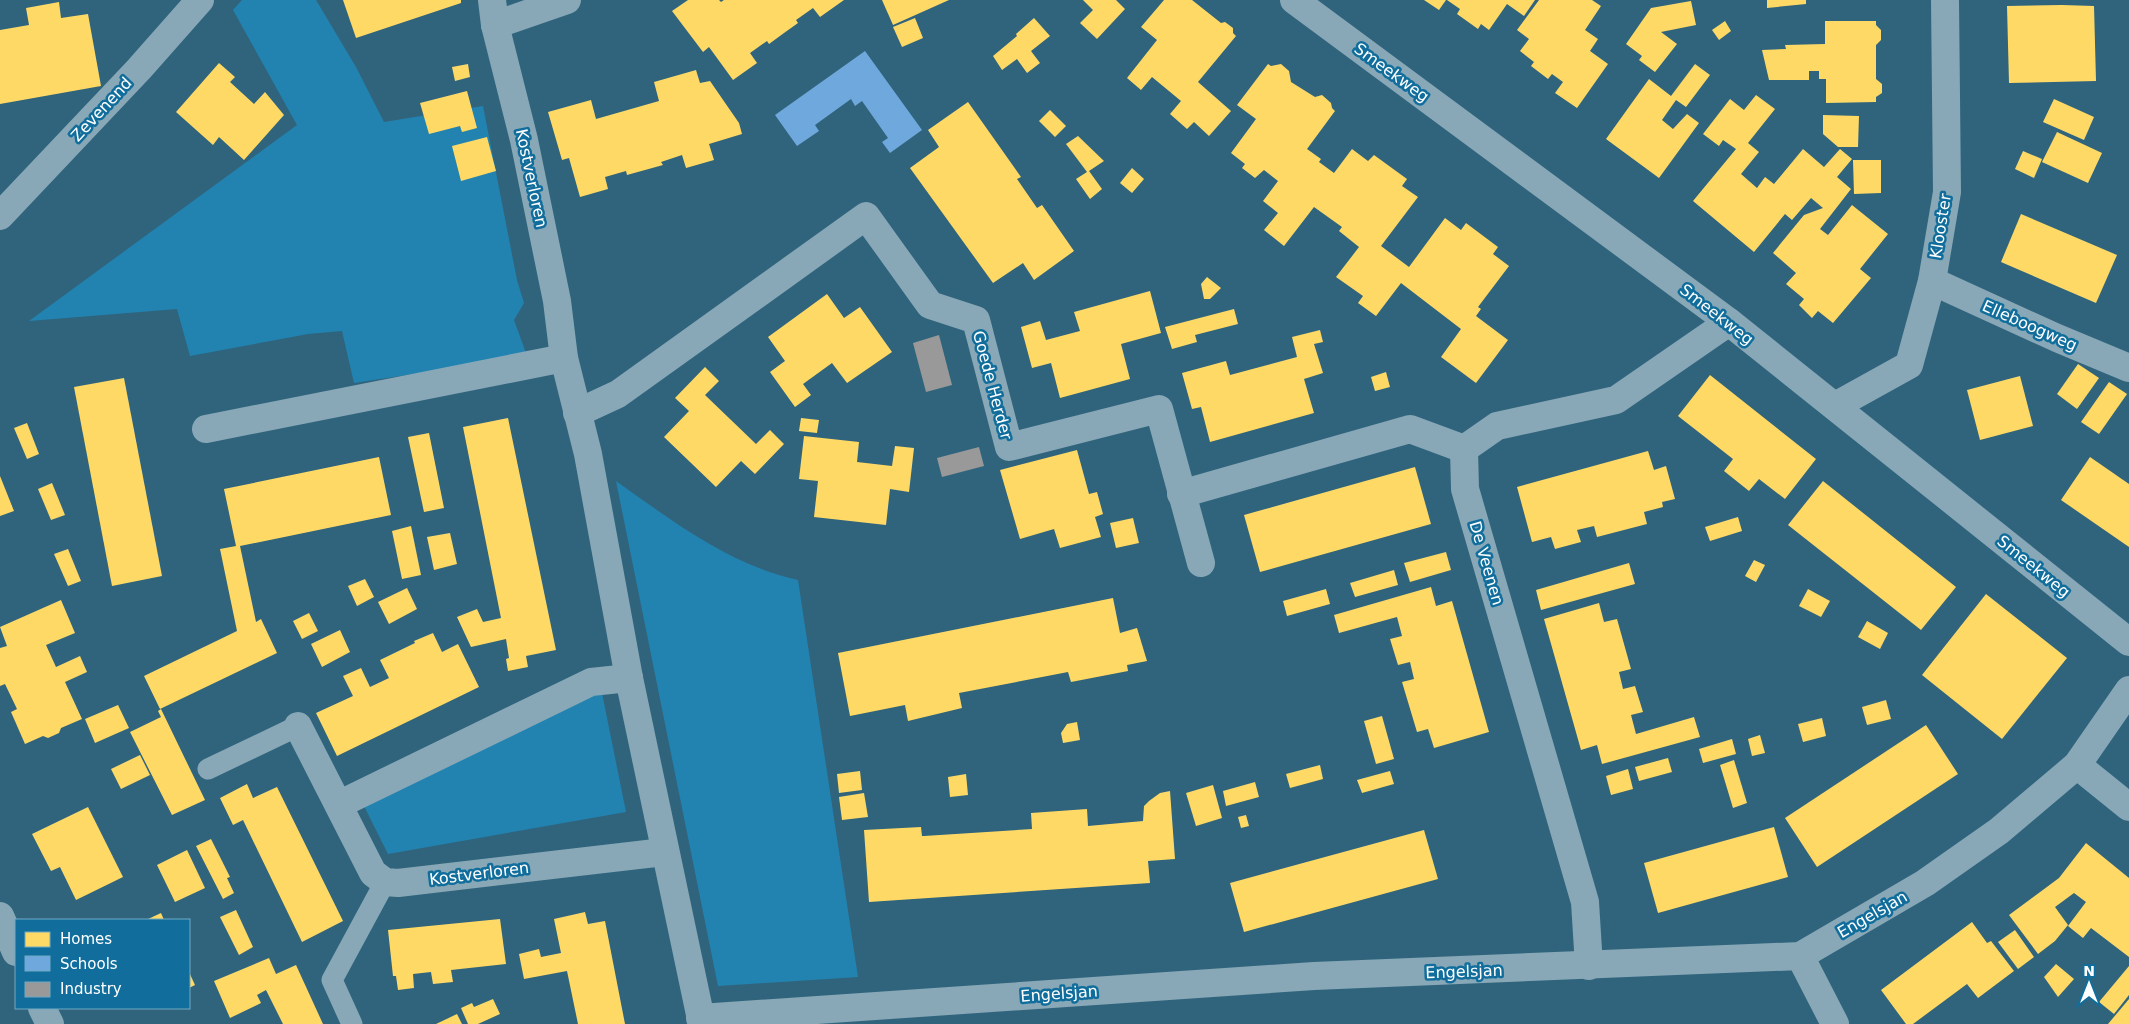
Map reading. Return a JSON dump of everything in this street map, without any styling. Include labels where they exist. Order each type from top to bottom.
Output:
[{"type":"street","name":"Zevenend","points":[[0,216],[139,69],[200,0]]},
{"type":"street","points":[[494,12],[567,0]]},
{"type":"street","name":"Smeekweg","points":[[1294,0],[1617,237],[1729,322],[2129,642]]},
{"type":"street","name":"Klooster","points":[[1835,406],[1909,365],[1932,281],[1947,192],[1945,0]]},
{"type":"street","name":"Kostverloren","points":[[494,12],[542,225],[557,301],[564,358],[588,454],[664,852],[701,1021]]},
{"type":"street","name":"Goede Herder","points":[[577,413],[618,394],[866,216],[930,305],[976,320],[1009,447],[1159,409],[1201,563]]},
{"type":"street","name":"Elleboogweg","points":[[1932,281],[2057,338],[2129,368]]},
{"type":"street","points":[[1182,494],[1410,428],[1464,449],[1497,426],[1616,400],[1729,322]]},
{"type":"street","points":[[206,428],[564,358]]},
{"type":"street","name":"De Veenen","points":[[1464,449],[1465,489],[1585,902],[1589,966]]},
{"type":"street","points":[[340,804],[591,682],[630,678]]},
{"type":"street","name":"Engelsjan","points":[[701,1021],[1314,976],[1800,956],[1925,883],[1998,831],[2077,765],[2129,690]]},
{"type":"street","points":[[298,726],[340,804],[373,874],[385,882]]},
{"type":"street","points":[[2077,765],[2129,807]]},
{"type":"street","name":"Kostverloren","points":[[385,882],[398,883],[664,852]]},
{"type":"street","points":[[0,916],[15,950]]},
{"type":"street","points":[[1800,956],[1835,1024]]},
{"type":"street","points":[[42,1009],[50,1024]]},
{"type":"lane","points":[[208,769],[298,726]]},
{"type":"lane","points":[[352,1024],[332,980],[385,882]]},
{"type":"shaded area","points":[[242,0],[316,0],[356,67],[384,122],[483,106],[517,280],[524,303],[514,320],[526,353],[466,366],[354,383],[342,331],[308,334],[190,356],[177,309],[29,321],[297,125],[233,10]]},
{"type":"shaded area","points":[[616,481],[680,526],[725,553],[773,573],[798,580],[858,977],[718,986]]},
{"type":"shaded area","points":[[594,691],[602,693],[626,812],[388,854],[364,806]]},
{"type":"building: Homes","points":[[343,0],[461,0],[461,3],[356,38]]},
{"type":"building: Homes","points":[[688,0],[719,0],[721,2],[724,0],[844,0],[820,17],[813,8],[796,20],[798,23],[769,44],[767,41],[750,53],[757,63],[733,80],[709,47],[703,52],[672,11]]},
{"type":"building: Homes","points":[[882,0],[949,0],[893,25]]},
{"type":"building: Homes","points":[[1083,0],[1116,0],[1125,9],[1097,39],[1080,23],[1093,10]]},
{"type":"building: Homes","points":[[1164,0],[1192,0],[1221,23],[1225,22],[1233,28],[1233,33],[1236,36],[1198,82],[1231,111],[1209,136],[1194,122],[1187,129],[1170,114],[1181,101],[1152,77],[1141,90],[1127,78],[1157,40],[1141,27]]},
{"type":"building: Homes","points":[[1424,0],[1446,0],[1439,10]]},
{"type":"building: Homes","points":[[1447,0],[1535,0],[1524,16],[1507,4],[1489,30],[1481,24],[1478,29],[1457,14],[1460,9]]},
{"type":"building: Homes","points":[[1539,0],[1592,0],[1601,6],[1585,30],[1598,39],[1590,51],[1608,64],[1577,108],[1555,93],[1563,82],[1552,74],[1548,79],[1531,66],[1534,62],[1520,51],[1529,39],[1517,30]]},
{"type":"building: Homes","points":[[1767,0],[1806,0],[1806,4],[1767,8]]},
{"type":"building: Homes","points":[[1691,1],[1696,25],[1661,32],[1677,44],[1655,72],[1639,60],[1642,56],[1626,44],[1651,8]]},
{"type":"building: Homes","points":[[59,2],[61,18],[88,14],[101,86],[0,104],[0,30],[29,25],[26,8]]},
{"type":"building: Homes","points":[[2007,6],[2094,6],[2096,81],[2009,83]]},
{"type":"building: Homes","points":[[915,18],[923,38],[902,47],[893,27]]},
{"type":"building: Homes","points":[[1034,18],[1050,36],[1031,51],[1040,63],[1027,73],[1017,59],[1002,70],[993,56],[1017,36],[1016,34]]},
{"type":"building: Homes","points":[[1725,21],[1731,31],[1719,40],[1712,30]]},
{"type":"building: Homes","points":[[1825,21],[1876,21],[1876,25],[1881,30],[1881,40],[1876,45],[1876,79],[1882,84],[1882,93],[1876,97],[1876,102],[1826,103],[1826,79],[1819,79],[1819,71],[1809,71],[1809,80],[1769,80],[1762,50],[1786,49],[1785,45],[1825,44]]},
{"type":"building: Homes","points":[[219,63],[235,77],[230,82],[254,104],[265,92],[284,115],[244,160],[219,137],[213,145],[176,112]]},
{"type":"building: Homes","points":[[468,64],[470,77],[455,81],[452,67]]},
{"type":"building: Homes","points":[[1268,64],[1271,66],[1281,64],[1289,71],[1291,82],[1315,97],[1322,95],[1331,103],[1335,111],[1307,149],[1321,159],[1319,162],[1334,173],[1352,149],[1368,161],[1374,155],[1407,179],[1402,186],[1418,197],[1381,246],[1409,267],[1445,218],[1461,230],[1466,223],[1498,247],[1493,254],[1509,266],[1478,307],[1481,309],[1476,316],[1508,340],[1476,383],[1441,357],[1461,329],[1401,283],[1376,316],[1358,303],[1363,296],[1336,277],[1359,247],[1339,231],[1342,227],[1314,207],[1284,246],[1264,230],[1278,213],[1263,201],[1278,181],[1264,170],[1255,178],[1242,168],[1245,164],[1231,153],[1256,119],[1237,105]]},
{"type":"building: Homes","points":[[1695,64],[1710,75],[1686,107],[1676,100],[1662,120],[1673,129],[1687,114],[1699,123],[1659,178],[1606,139],[1649,79],[1671,96]]},
{"type":"building: Homes","points":[[696,70],[700,83],[710,81],[739,123],[742,134],[709,144],[714,160],[686,168],[682,155],[661,162],[663,165],[627,175],[626,171],[605,177],[608,189],[580,197],[569,158],[562,160],[548,112],[591,100],[596,119],[659,101],[654,82]]},
{"type":"building: Homes","points":[[467,91],[477,128],[462,132],[460,126],[429,134],[420,103]]},
{"type":"building: Homes","points":[[1756,95],[1775,109],[1748,143],[1759,152],[1741,174],[1757,188],[1765,177],[1774,184],[1803,149],[1824,167],[1840,149],[1852,159],[1837,177],[1851,189],[1820,229],[1828,235],[1852,205],[1888,234],[1860,269],[1871,278],[1833,323],[1818,311],[1812,318],[1799,305],[1804,299],[1786,284],[1796,273],[1773,253],[1804,215],[1823,208],[1811,198],[1792,220],[1785,214],[1754,252],[1693,201],[1736,149],[1723,140],[1719,146],[1703,134],[1730,99],[1744,110]]},
{"type":"building: Homes","points":[[2054,99],[2094,117],[2084,140],[2043,122]]},
{"type":"building: Homes","points":[[968,102],[1021,177],[1017,179],[1037,208],[1042,205],[1074,251],[1034,280],[1023,263],[993,283],[910,168],[939,147],[928,130]]},
{"type":"building: Homes","points":[[1050,110],[1066,126],[1055,137],[1039,121]]},
{"type":"building: Homes","points":[[1823,115],[1859,116],[1858,147],[1838,147],[1823,134]]},
{"type":"building: Homes","points":[[2057,132],[2102,153],[2088,183],[2042,162]]},
{"type":"building: Homes","points":[[1078,136],[1104,161],[1089,171],[1102,189],[1090,199],[1076,179],[1087,172],[1066,144]]},
{"type":"building: Homes","points":[[487,137],[496,171],[461,181],[452,146]]},
{"type":"building: Homes","points":[[2023,151],[2042,159],[2034,178],[2015,169]]},
{"type":"building: Homes","points":[[1853,160],[1881,160],[1881,193],[1854,194]]},
{"type":"building: Homes","points":[[1132,168],[1144,179],[1132,193],[1120,183]]},
{"type":"building: Homes","points":[[2021,214],[2117,255],[2096,303],[2001,262]]},
{"type":"building: Homes","points":[[1207,277],[1221,288],[1210,299],[1204,299],[1201,284]]},
{"type":"building: Homes","points":[[1150,291],[1161,333],[1121,344],[1130,379],[1060,398],[1051,363],[1032,368],[1021,327],[1040,321],[1046,340],[1080,331],[1074,312]]},
{"type":"building: Homes","points":[[827,294],[844,318],[860,307],[892,352],[847,383],[832,363],[803,384],[811,395],[795,407],[770,372],[785,361],[768,337]]},
{"type":"building: Homes","points":[[1234,309],[1238,324],[1195,335],[1197,342],[1172,349],[1165,327]]},
{"type":"building: Homes","points":[[1320,330],[1323,342],[1314,344],[1323,373],[1304,379],[1314,413],[1210,442],[1201,407],[1192,409],[1182,373],[1226,361],[1230,375],[1297,357],[1292,337]]},
{"type":"building: Homes","points":[[2078,364],[2099,378],[2077,409],[2057,394]]},
{"type":"building: Homes","points":[[705,367],[719,381],[705,395],[756,444],[770,430],[784,444],[755,474],[741,461],[716,487],[664,437],[689,411],[675,398]]},
{"type":"building: Homes","points":[[1386,372],[1390,387],[1375,391],[1371,377]]},
{"type":"building: Homes","points":[[1710,375],[1816,459],[1785,499],[1759,479],[1749,491],[1724,471],[1733,459],[1678,416]]},
{"type":"building: Homes","points":[[2020,376],[2033,426],[1980,440],[1967,390]]},
{"type":"building: Homes","points":[[124,378],[162,576],[112,586],[74,387]]},
{"type":"building: Homes","points":[[2109,382],[2127,394],[2099,434],[2081,422]]},
{"type":"building: Homes","points":[[508,418],[556,650],[526,656],[528,667],[508,671],[506,659],[509,658],[506,639],[471,647],[457,617],[477,609],[483,622],[501,618],[463,427]]},
{"type":"building: Homes","points":[[801,418],[819,420],[817,433],[799,431]]},
{"type":"building: Homes","points":[[27,423],[39,454],[27,459],[14,428]]},
{"type":"building: Homes","points":[[429,433],[444,508],[424,512],[408,437]]},
{"type":"building: Homes","points":[[804,436],[859,442],[857,462],[892,466],[895,446],[914,448],[909,492],[890,489],[886,525],[814,517],[818,481],[799,479]]},
{"type":"building: Homes","points":[[1077,450],[1089,494],[1097,492],[1103,514],[1095,517],[1101,537],[1060,548],[1054,529],[1020,539],[1000,470]]},
{"type":"building: Homes","points":[[1648,451],[1654,470],[1666,466],[1675,499],[1662,502],[1663,507],[1644,512],[1647,524],[1597,537],[1594,526],[1577,530],[1581,542],[1555,549],[1551,537],[1532,542],[1517,487]]},
{"type":"building: Homes","points":[[379,457],[391,515],[240,546],[256,622],[261,619],[277,653],[160,709],[144,676],[237,631],[220,549],[236,546],[224,489]]},
{"type":"building: Homes","points":[[2090,457],[2129,484],[2129,547],[2061,500]]},
{"type":"building: Homes","points":[[1415,467],[1431,524],[1260,572],[1244,515]]},
{"type":"building: Homes","points":[[0,476],[14,511],[0,516]]},
{"type":"building: Homes","points":[[1823,481],[1956,587],[1921,630],[1788,525]]},
{"type":"building: Homes","points":[[52,483],[65,515],[51,520],[38,489]]},
{"type":"building: Homes","points":[[1738,517],[1742,531],[1710,541],[1705,527]]},
{"type":"building: Homes","points":[[1133,518],[1139,543],[1116,548],[1110,523]]},
{"type":"building: Homes","points":[[411,526],[421,575],[402,579],[392,531]]},
{"type":"building: Homes","points":[[450,533],[457,564],[434,570],[427,537]]},
{"type":"building: Homes","points":[[68,549],[81,581],[68,586],[54,554]]},
{"type":"building: Homes","points":[[1446,552],[1451,570],[1410,582],[1404,563]]},
{"type":"building: Homes","points":[[1754,560],[1765,565],[1756,582],[1745,576]]},
{"type":"building: Homes","points":[[1629,563],[1635,584],[1541,610],[1536,590]]},
{"type":"building: Homes","points":[[1394,570],[1398,585],[1355,597],[1350,583]]},
{"type":"building: Homes","points":[[365,579],[374,597],[357,606],[348,586]]},
{"type":"building: Homes","points":[[1431,587],[1436,606],[1452,601],[1489,732],[1434,748],[1428,729],[1417,732],[1402,682],[1414,679],[1410,662],[1398,665],[1390,639],[1402,636],[1397,617],[1339,633],[1334,615]]},
{"type":"building: Homes","points":[[407,588],[417,609],[389,624],[378,602]]},
{"type":"building: Homes","points":[[1326,589],[1330,604],[1287,616],[1283,601]]},
{"type":"building: Homes","points":[[1808,589],[1830,601],[1821,617],[1799,606]]},
{"type":"building: Homes","points":[[1986,594],[2067,658],[2002,739],[1922,675]]},
{"type":"building: Homes","points":[[1113,598],[1120,633],[1137,628],[1147,661],[1127,665],[1128,671],[1071,682],[1068,672],[959,693],[962,708],[908,721],[905,705],[850,716],[838,653]]},
{"type":"building: Homes","points":[[61,600],[75,633],[46,645],[56,667],[80,656],[87,672],[65,682],[82,719],[61,728],[59,733],[48,738],[43,736],[25,744],[11,712],[17,709],[5,684],[0,686],[0,648],[7,646],[0,627]]},
{"type":"building: Homes","points":[[1599,603],[1604,622],[1617,619],[1631,669],[1619,672],[1623,689],[1635,686],[1643,712],[1631,715],[1636,734],[1694,717],[1700,737],[1602,764],[1597,745],[1581,750],[1544,619]]},
{"type":"building: Homes","points":[[309,613],[318,631],[302,639],[293,621]]},
{"type":"building: Homes","points":[[1867,621],[1888,633],[1880,649],[1858,637]]},
{"type":"building: Homes","points":[[340,630],[350,652],[322,667],[311,644]]},
{"type":"building: Homes","points":[[433,633],[442,652],[458,644],[479,687],[337,756],[316,713],[353,696],[343,676],[361,668],[370,687],[389,678],[380,660]]},
{"type":"building: Homes","points":[[1886,700],[1891,719],[1867,725],[1862,707]]},
{"type":"building: Homes","points":[[118,705],[129,728],[95,743],[85,719]]},
{"type":"building: Homes","points":[[161,709],[205,800],[172,815],[130,732],[161,717],[158,711]]},
{"type":"building: Homes","points":[[1382,716],[1394,759],[1376,764],[1364,721]]},
{"type":"building: Homes","points":[[1822,718],[1826,736],[1803,742],[1798,724]]},
{"type":"building: Homes","points":[[1077,722],[1080,740],[1063,743],[1061,733],[1067,724]]},
{"type":"building: Homes","points":[[1926,725],[1958,774],[1817,867],[1785,818]]},
{"type":"building: Homes","points":[[1760,735],[1765,753],[1752,756],[1748,739]]},
{"type":"building: Homes","points":[[1732,739],[1736,754],[1703,763],[1699,749]]},
{"type":"building: Homes","points":[[140,755],[150,775],[121,789],[111,769]]},
{"type":"building: Homes","points":[[1668,758],[1672,772],[1639,781],[1635,767]]},
{"type":"building: Homes","points":[[1734,760],[1747,803],[1733,808],[1720,765]]},
{"type":"building: Homes","points":[[1320,765],[1323,779],[1290,788],[1286,774]]},
{"type":"building: Homes","points":[[1628,769],[1633,789],[1611,795],[1606,776]]},
{"type":"building: Homes","points":[[860,771],[862,790],[839,793],[837,774]]},
{"type":"building: Homes","points":[[1390,771],[1394,784],[1362,793],[1357,780]]},
{"type":"building: Homes","points":[[966,774],[968,795],[950,797],[948,777]]},
{"type":"building: Homes","points":[[1255,782],[1259,797],[1226,806],[1223,791]]},
{"type":"building: Homes","points":[[247,784],[253,798],[277,787],[343,921],[302,942],[243,820],[233,825],[220,798]]},
{"type":"building: Homes","points":[[1213,785],[1222,818],[1196,826],[1186,793]]},
{"type":"building: Homes","points":[[1170,791],[1175,859],[1148,861],[1150,883],[869,902],[864,830],[921,827],[922,836],[924,836],[1032,829],[1031,813],[1087,809],[1088,826],[1143,821],[1144,806],[1160,793]]},
{"type":"building: Homes","points":[[864,793],[868,817],[842,820],[839,797]]},
{"type":"building: Homes","points":[[88,807],[123,877],[76,900],[60,867],[51,871],[32,834]]},
{"type":"building: Homes","points":[[1246,815],[1249,826],[1241,828],[1238,817]]},
{"type":"building: Homes","points":[[1774,827],[1788,877],[1658,913],[1644,863]]},
{"type":"building: Homes","points":[[1424,830],[1438,879],[1244,932],[1230,883]]},
{"type":"building: Homes","points":[[211,839],[230,877],[227,878],[234,893],[223,899],[196,846]]},
{"type":"building: Homes","points":[[2086,843],[2129,878],[2129,957],[2091,928],[2083,938],[2068,926],[2086,902],[2074,893],[2055,907],[2068,925],[2055,941],[2038,954],[2009,915],[2059,878]]},
{"type":"building: Homes","points":[[187,850],[205,888],[175,902],[157,865]]},
{"type":"building: Homes","points":[[236,910],[253,947],[239,955],[220,917]]},
{"type":"building: Homes","points":[[585,912],[588,924],[605,921],[625,1024],[578,1024],[567,971],[524,979],[519,954],[539,949],[541,957],[561,953],[554,919]]},
{"type":"building: Homes","points":[[161,913],[164,919],[148,919]]},
{"type":"building: Homes","points":[[500,919],[506,964],[451,970],[453,982],[433,984],[431,972],[413,974],[414,988],[398,990],[396,976],[393,976],[388,930]]},
{"type":"building: Homes","points":[[1972,922],[1987,943],[1991,941],[2014,971],[1978,998],[1967,984],[1913,1024],[1906,1024],[1881,990]]},
{"type":"building: Homes","points":[[2015,930],[2034,957],[2018,969],[1998,942]]},
{"type":"building: Homes","points":[[269,958],[276,974],[296,965],[323,1024],[283,1024],[266,990],[257,995],[261,1003],[230,1018],[214,981]]},
{"type":"building: Homes","points":[[2056,964],[2074,979],[2058,997],[2044,977]]},
{"type":"building: Homes","points":[[2129,966],[2129,995],[2114,1014],[2099,1002]]},
{"type":"building: Homes","points":[[190,974],[195,985],[190,988]]},
{"type":"building: Homes","points":[[493,999],[500,1014],[478,1024],[468,1024],[461,1008],[472,1003],[474,1007]]},
{"type":"building: Homes","points":[[2129,999],[2129,1024],[2108,1024]]},
{"type":"building: Homes","points":[[457,1014],[462,1024],[436,1024]]},
{"type":"building: Schools","points":[[865,51],[922,130],[890,153],[882,142],[888,138],[862,101],[855,106],[851,99],[815,125],[819,131],[797,146],[775,115]]},
{"type":"building: Industry","points":[[939,335],[952,385],[926,392],[913,343]]},
{"type":"building: Industry","points":[[979,447],[984,466],[942,477],[937,458]]}]
